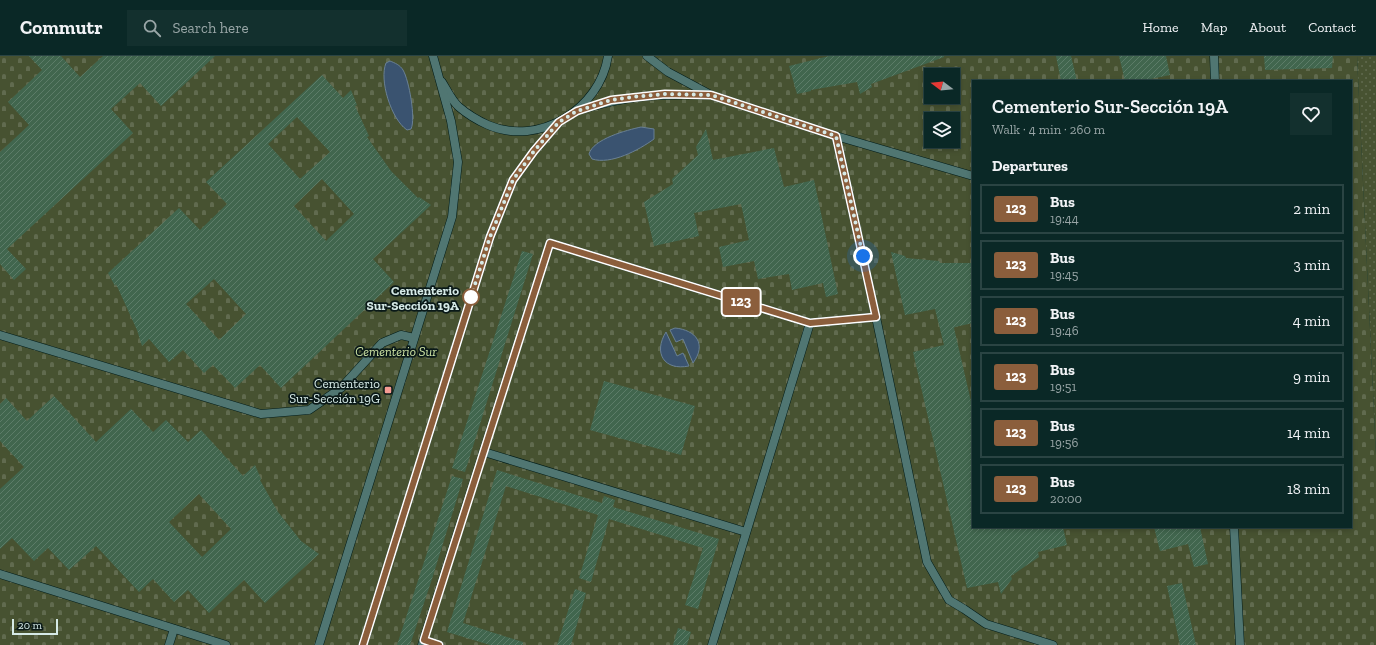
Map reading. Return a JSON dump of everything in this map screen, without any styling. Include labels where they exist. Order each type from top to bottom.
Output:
[{"type":"lane","points":[[319,645],[452,217],[458,162],[451,121],[433,56]]},
{"type":"lane","points":[[577,111],[593,93],[606,69],[608,56]]},
{"type":"lane","points":[[647,56],[668,72],[711,95],[836,136],[972,176]]},
{"type":"lane","points":[[1214,56],[1215,80]]},
{"type":"lane","points":[[438,76],[459,107],[488,125],[512,131],[539,129],[559,122],[577,111],[611,100],[665,94],[711,95]]},
{"type":"lane","points":[[363,645],[490,237],[513,180],[534,151],[559,122]]},
{"type":"lane","points":[[836,136],[876,317],[927,562],[949,600],[986,624],[1054,645]]},
{"type":"lane","points":[[439,645],[423,643],[550,243],[810,323],[876,317]]},
{"type":"lane","points":[[712,645],[810,323]]},
{"type":"lane","points":[[0,335],[261,414],[309,410],[341,388],[382,343],[401,335],[414,338]]},
{"type":"lane","points":[[484,452],[746,532]]},
{"type":"lane","points":[[1234,528],[1240,645]]},
{"type":"lane","points":[[0,574],[226,645]]},
{"type":"lane","points":[[169,645],[174,629]]},
{"type":"green space","name":"Cementerio Sur","points":[[0,56],[1357,56],[1376,455],[1376,645],[0,645]]},
{"type":"green space","points":[[1357,56],[1376,56],[1376,455]]},
{"type":"water","points":[[390,61],[402,68],[405,75],[411,100],[413,117],[411,129],[407,130],[401,125],[391,108],[388,99],[385,89],[384,70],[386,63]]},
{"type":"water","points":[[641,127],[654,129],[654,139],[641,148],[608,160],[592,159],[589,154],[597,144],[611,136]]},
{"type":"water","points":[[675,328],[689,332],[697,339],[699,350],[693,363],[683,339],[676,342],[670,330]]},
{"type":"water","points":[[666,332],[677,356],[683,353],[689,366],[673,366],[663,359],[661,347],[662,340]]},
{"type":"building","points":[[29,56],[61,56],[80,77],[103,56],[215,56],[161,106],[140,83],[111,109],[133,133],[7,249],[26,269],[14,280],[0,264],[0,152],[29,125],[8,102],[42,70]]},
{"type":"building","points":[[829,56],[944,57],[871,84],[872,87],[860,94],[857,82],[797,94],[789,66]]},
{"type":"building","points":[[1056,56],[1071,56],[1077,80],[1061,80]]},
{"type":"building","points":[[1119,56],[1166,56],[1170,75],[1146,80],[1125,80]]},
{"type":"building","points":[[1264,56],[1333,56],[1332,68],[1265,70]]},
{"type":"building","points":[[322,75],[343,98],[351,90],[357,105],[355,106],[369,136],[367,137],[391,171],[418,198],[419,197],[431,205],[373,259],[394,282],[281,388],[260,365],[235,388],[213,365],[204,373],[183,350],[169,362],[149,339],[142,346],[137,330],[116,284],[115,286],[108,273],[179,208],[200,230],[227,204],[206,182]],"holes":[[[297,117],[330,152],[300,179],[268,144]],[[322,179],[354,214],[326,241],[294,206]],[[214,279],[246,314],[219,340],[186,304]]]},
{"type":"building","points":[[706,129],[713,160],[774,148],[784,187],[814,180],[838,294],[826,297],[823,283],[792,290],[789,274],[758,279],[754,261],[723,267],[719,247],[749,240],[741,204],[694,213],[699,236],[654,246],[644,202],[673,184],[672,179],[698,155],[696,147]]},
{"type":"building","points":[[522,251],[533,254],[465,472],[452,468]]},
{"type":"building","points":[[891,252],[905,256],[906,258],[939,261],[940,263],[971,263],[972,323],[954,328],[972,406],[972,528],[1063,528],[1067,545],[1038,552],[1039,557],[1011,576],[1012,579],[1001,594],[998,582],[967,588],[913,352],[944,345],[935,309],[905,315]]},
{"type":"building","points":[[604,381],[695,406],[681,455],[590,430]]},
{"type":"building","points":[[54,396],[96,442],[131,409],[153,432],[166,420],[188,442],[201,430],[243,476],[255,465],[261,479],[260,480],[278,512],[301,541],[319,554],[265,603],[244,580],[209,613],[188,590],[174,602],[153,579],[139,592],[96,546],[69,570],[48,548],[34,561],[12,538],[0,549],[0,489],[24,467],[0,441],[0,404],[6,398],[27,421]],"holes":[[[199,494],[231,529],[202,557],[169,522]]]},
{"type":"building","points":[[497,470],[602,503],[604,496],[615,500],[613,507],[719,539],[698,609],[685,605],[703,548],[609,519],[591,582],[579,578],[598,515],[506,486],[463,623],[523,642],[523,645],[490,645],[447,632]]},
{"type":"building","points":[[452,476],[463,479],[432,579],[410,645],[397,645]]},
{"type":"building","points":[[1154,528],[1200,528],[1208,564],[1194,567],[1188,544],[1160,551]]},
{"type":"building","points":[[1182,583],[1196,645],[1180,645],[1167,586]]},
{"type":"building","points":[[575,589],[586,593],[571,645],[557,645]]},
{"type":"building","points":[[678,628],[691,632],[687,645],[673,645]]},
{"type":"bus line","name":"123","points":[[363,645],[490,237],[513,180],[534,151],[559,122],[577,111],[611,100],[665,94],[711,95],[836,136],[876,317],[810,323],[550,243],[424,640],[439,645]]},
{"type":"place","name":"Cementerio Sur-Sección 19A","points":[[471,297]]},
{"type":"place","name":"Cementerio Sur-Sección 19G","points":[[388,390]]},
{"type":"route","points":[[471,297],[490,237],[513,180],[534,151],[559,122],[577,111],[611,100],[632,97],[665,94],[711,95],[836,136],[863,256]]}]
